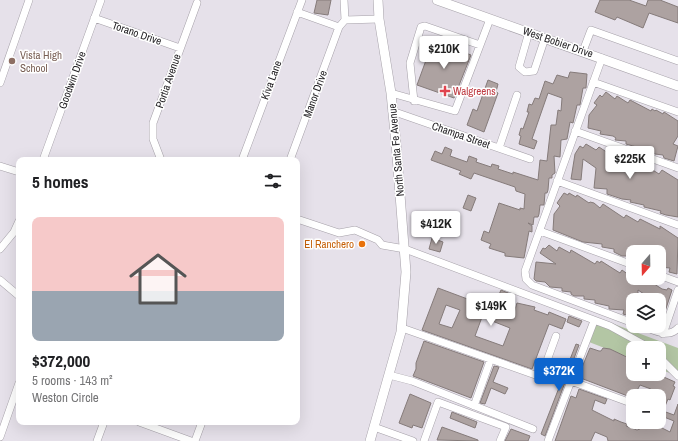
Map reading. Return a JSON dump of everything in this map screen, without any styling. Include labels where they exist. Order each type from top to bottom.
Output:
[{"type":"main road","name":"North Santa Fe Avenue","points":[[370,441],[402,328],[406,272],[391,93],[379,19],[378,0]]},
{"type":"main road","name":"West Bobier Drive","points":[[440,1],[678,86]]},
{"type":"street","points":[[0,83],[29,0]]},
{"type":"street","name":"Goodwin Drive","points":[[44,157],[101,0]]},
{"type":"street","name":"Kiva Lane","points":[[243,157],[302,0]]},
{"type":"street","points":[[297,12],[339,27],[345,20],[344,0]]},
{"type":"street","name":"Portia Avenue","points":[[160,157],[154,139],[153,123],[197,2]]},
{"type":"street","name":"Torano Drive","points":[[94,18],[180,48]]},
{"type":"street","points":[[345,20],[379,19]]},
{"type":"street","points":[[391,93],[414,101],[455,111],[490,19]]},
{"type":"street","points":[[414,101],[410,63],[421,27],[425,26],[480,45]]},
{"type":"street","name":"Manor Drive","points":[[291,157],[339,27]]},
{"type":"street","points":[[583,51],[591,30],[678,61]]},
{"type":"street","points":[[529,32],[519,67],[525,72],[534,71],[545,38]]},
{"type":"street","points":[[602,58],[525,271],[526,279],[532,285],[626,319]]},
{"type":"street","points":[[593,82],[678,112]]},
{"type":"street","points":[[498,148],[517,95]]},
{"type":"street","name":"Champa Street","points":[[392,111],[530,159]]},
{"type":"street","points":[[575,131],[678,168]]},
{"type":"street","points":[[0,166],[16,171]]},
{"type":"street","points":[[557,181],[678,225]]},
{"type":"street","points":[[300,220],[339,233],[355,230],[378,240],[382,245],[405,249],[610,326],[637,341]]},
{"type":"street","points":[[0,249],[16,228]]},
{"type":"street","points":[[540,231],[626,262]]},
{"type":"street","points":[[666,278],[678,282]]},
{"type":"street","points":[[0,280],[16,293]]},
{"type":"street","points":[[678,290],[663,334],[668,334],[678,328]]},
{"type":"street","points":[[548,441],[594,321]]},
{"type":"street","points":[[402,328],[541,377],[556,336]]},
{"type":"street","points":[[474,406],[489,364]]},
{"type":"street","points":[[666,364],[678,376]]},
{"type":"street","points":[[389,375],[412,381],[533,429]]},
{"type":"street","points":[[571,381],[626,401]]},
{"type":"street","points":[[0,437],[16,392]]},
{"type":"street","points":[[424,441],[438,402],[506,427],[500,441]]},
{"type":"street","points":[[97,441],[103,425]]},
{"type":"street","points":[[147,425],[191,441]]},
{"type":"street","points":[[195,441],[201,425]]},
{"type":"street","points":[[374,426],[413,441]]},
{"type":"green space","points":[[598,318],[626,328],[626,333],[638,333],[659,341],[626,341],[626,356],[589,342]]},
{"type":"green space","points":[[666,344],[678,348],[678,376],[666,372]]},
{"type":"building","points":[[317,0],[331,0],[328,15],[314,13]]},
{"type":"building","points":[[600,0],[629,0],[646,6],[648,0],[660,0],[678,7],[678,23],[649,13],[643,28],[617,17],[615,20],[595,12]]},
{"type":"building","name":"Walgreens","points":[[433,41],[471,55],[454,98],[417,85]]},
{"type":"building","points":[[570,72],[587,74],[586,88],[583,88],[580,105],[577,105],[573,123],[570,122],[567,139],[561,140],[560,157],[554,156],[555,173],[552,175],[552,178],[549,178],[548,190],[547,193],[545,193],[544,205],[540,205],[538,217],[534,217],[533,225],[528,223],[532,226],[532,232],[529,231],[524,258],[505,256],[505,253],[489,248],[491,244],[481,240],[484,231],[489,233],[499,203],[520,210],[520,208],[524,209],[525,194],[516,191],[515,187],[474,173],[471,179],[459,174],[461,171],[431,160],[435,151],[442,154],[445,147],[452,150],[450,156],[467,162],[469,156],[477,159],[476,162],[491,167],[492,164],[499,166],[498,169],[538,180],[540,160],[547,161],[551,125],[556,125],[558,110],[561,111],[562,98],[548,93],[532,139],[537,141],[534,149],[519,144],[521,128],[523,129],[529,112],[527,112],[529,104],[532,105],[535,98],[539,99],[545,81],[553,84],[557,75],[568,78]]},
{"type":"building","points":[[488,80],[498,84],[496,92],[498,93],[484,132],[467,125],[473,109],[477,111]]},
{"type":"building","points":[[606,92],[615,99],[617,96],[628,103],[630,100],[651,111],[652,109],[655,111],[656,110],[663,114],[664,112],[678,121],[678,136],[673,144],[678,146],[674,161],[664,158],[663,155],[655,154],[626,144],[626,141],[615,140],[616,138],[613,136],[600,134],[601,131],[588,128],[589,115],[597,105],[594,103],[600,95],[602,97]]},
{"type":"building","points":[[586,144],[596,150],[599,147],[611,155],[614,151],[625,158],[625,156],[636,161],[637,160],[659,174],[662,170],[678,180],[678,217],[666,215],[660,213],[661,211],[630,202],[631,200],[622,199],[607,194],[607,189],[594,188],[596,168],[583,159],[581,180],[571,179],[575,154],[580,146],[583,148]]},
{"type":"building","points":[[564,193],[568,195],[569,193],[576,197],[577,195],[589,203],[594,203],[600,208],[603,204],[624,218],[626,215],[638,222],[640,219],[660,229],[660,226],[678,238],[677,274],[669,272],[670,268],[666,268],[666,245],[626,245],[626,256],[622,256],[614,252],[614,249],[602,247],[602,244],[583,242],[553,230],[554,214],[560,206],[557,203]]},
{"type":"building","points":[[468,195],[476,198],[471,211],[463,208]]},
{"type":"building","points":[[432,238],[443,242],[440,252],[429,249]]},
{"type":"building","points":[[549,245],[557,251],[559,247],[570,253],[571,250],[595,264],[597,261],[600,263],[601,261],[620,273],[622,270],[626,273],[626,285],[656,285],[662,289],[667,290],[668,288],[672,290],[666,308],[666,293],[642,293],[638,290],[638,293],[626,293],[626,315],[623,314],[624,310],[609,309],[609,306],[595,303],[595,300],[584,299],[584,296],[574,296],[571,292],[562,291],[562,288],[550,287],[545,282],[536,281],[534,279],[536,262],[556,264],[540,253],[543,248],[545,249]]},
{"type":"building","points":[[438,288],[513,316],[517,303],[535,307],[534,310],[548,315],[549,312],[566,319],[562,329],[549,324],[532,369],[422,330]],"holes":[[[446,305],[460,310],[452,328],[439,324]],[[482,317],[510,328],[503,346],[475,336]]]},
{"type":"building","points":[[501,290],[513,295],[511,302],[498,297]]},
{"type":"building","points":[[569,316],[582,321],[579,327],[567,322]]},
{"type":"building","points":[[424,341],[484,362],[471,398],[413,376]]},
{"type":"building","points":[[576,344],[579,345],[545,436],[541,434]]},
{"type":"building","points":[[590,348],[599,351],[603,348],[610,349],[626,357],[626,381],[666,381],[666,378],[675,382],[673,386],[675,387],[670,400],[668,399],[666,404],[666,389],[651,389],[640,385],[638,389],[626,389],[626,395],[578,377]]},
{"type":"building","points":[[494,366],[499,367],[493,382],[508,388],[505,394],[491,388],[485,404],[480,403]]},
{"type":"building","points":[[579,389],[607,399],[605,404],[595,400],[592,410],[614,421],[614,419],[626,424],[626,429],[664,429],[670,432],[674,421],[666,418],[666,412],[674,415],[678,404],[678,441],[608,441],[607,437],[595,432],[591,441],[555,441],[571,396],[576,398]]},
{"type":"building","points":[[410,394],[431,403],[422,428],[413,425],[412,428],[399,423]]},
{"type":"building","points":[[452,412],[477,422],[475,428],[450,418]]},
{"type":"building","points":[[442,427],[478,440],[478,441],[437,440]]},
{"type":"building","points":[[511,429],[530,436],[528,441],[505,441]]},
{"type":"place","name":"Vista High School","points":[[12,61]]},
{"type":"place","name":"Walgreens","points":[[445,91]]},
{"type":"place","name":"El Ranchero","points":[[362,244]]}]
